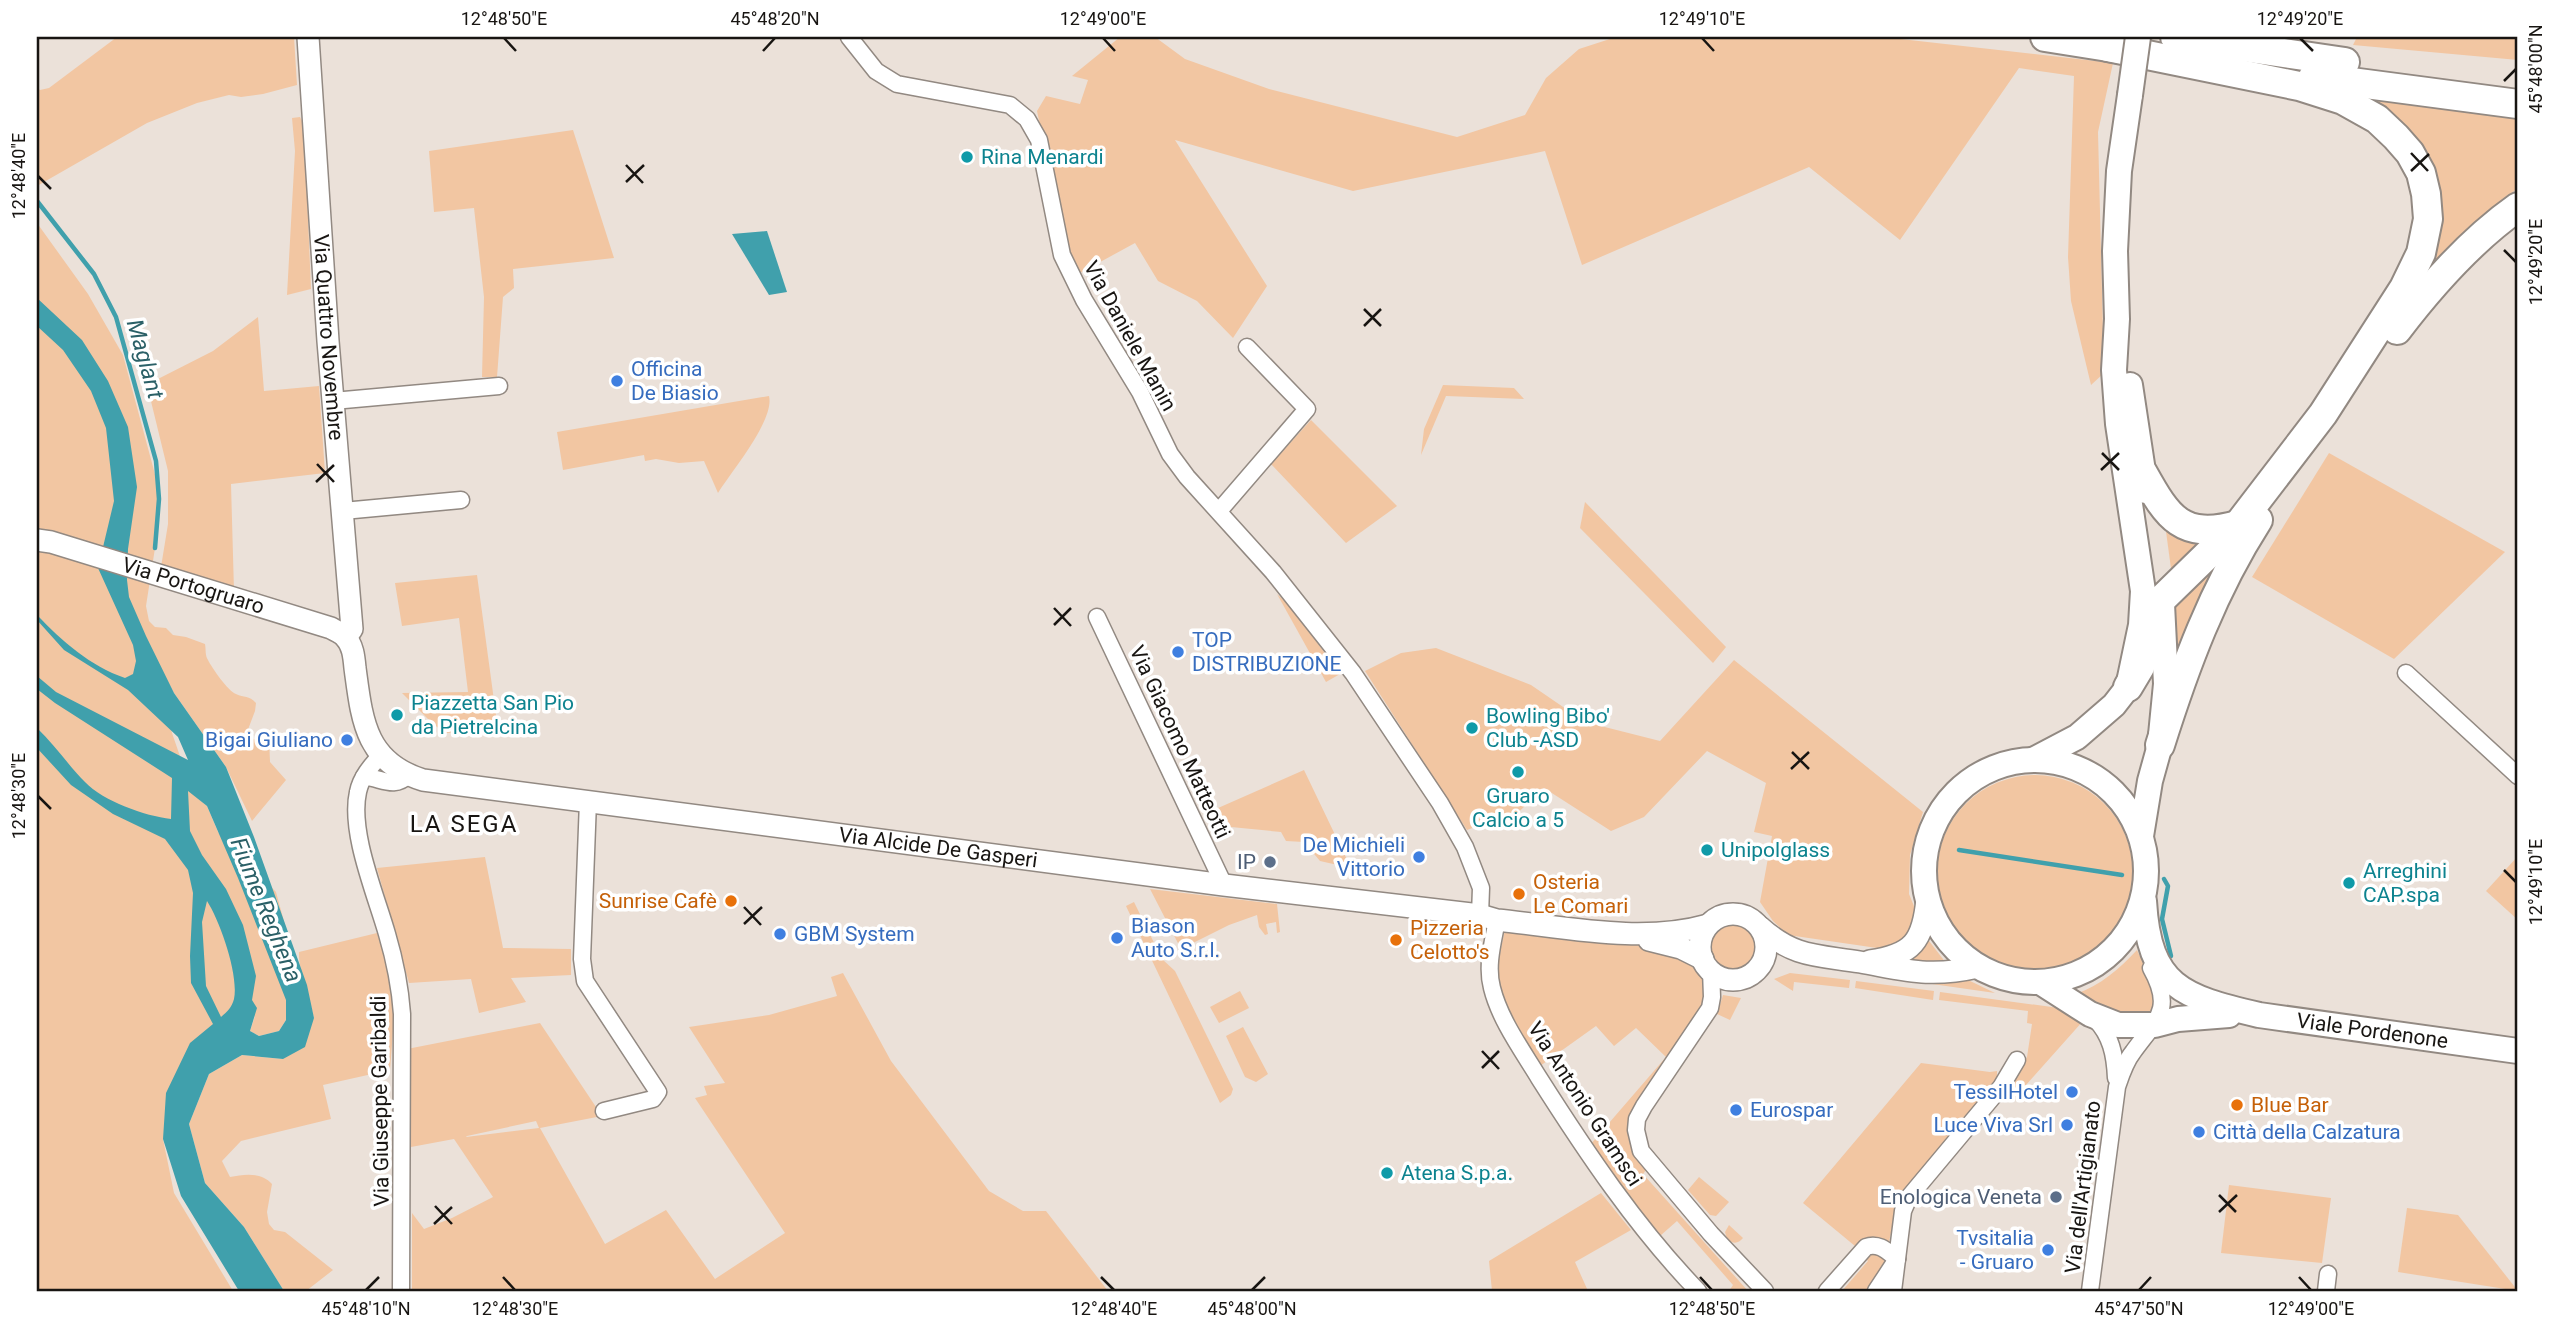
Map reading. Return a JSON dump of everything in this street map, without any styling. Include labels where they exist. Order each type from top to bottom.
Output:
[{"type":"highway","points":[[2045,37],[2518,104]]},
{"type":"highway","points":[[2175,37],[2518,84]]},
{"type":"highway","points":[[2108,47],[2298,86],[2343,100],[2377,119],[2396,137],[2421,173],[2428,219],[2421,253],[2404,288],[2323,414],[2238,525],[2161,600],[2140,667],[2128,687]]},
{"type":"highway","points":[[2160,745],[2183,674],[2213,600],[2265,508],[2420,299],[2500,220],[2518,207]]},
{"type":"highway","points":[[2143,473],[2162,508],[2179,522],[2197,529],[2218,531],[2238,525]]},
{"type":"main road","name":"Via Quattro Novembre","points":[[308,37],[352,629],[346,637]]},
{"type":"main road","points":[[1861,962],[1894,958],[1905,951],[1923,928],[1927,899],[1924,871],[1928,842],[1939,816],[1956,794],[1978,776],[2005,765],[2033,760],[2077,737],[2098,721],[2128,687],[2141,625],[2143,591],[2118,424],[2114,370],[2117,320],[2115,251],[2119,172],[2138,37]]},
{"type":"main road","points":[[2117,320],[2130,387],[2161,600],[2166,684],[2160,745],[2150,781],[2141,836]]},
{"type":"main road","name":"Via Portogruaro","points":[[37,540],[331,628],[346,637]]},
{"type":"main road","name":"Via Alcide De Gasperi","points":[[346,637],[352,649],[362,714],[381,755],[389,765],[423,780],[1224,885],[1630,933],[1688,931],[1708,925]]},
{"type":"main road","points":[[1927,899],[1946,938],[1960,954],[1978,967],[2008,979],[2040,982],[2070,977],[2097,964],[2120,943],[2140,907],[2146,866],[2141,836],[2125,806],[2111,790],[2094,777],[2064,765],[2033,760]]},
{"type":"main road","name":"Viale Pordenone","points":[[2140,907],[2155,959],[2173,984],[2190,995],[2259,1015],[2518,1051]]},
{"type":"main road","points":[[1760,927],[1766,942],[1764,957],[1752,974],[1740,979],[1727,979],[1707,964],[1700,945],[1708,925],[1731,914],[1747,917],[1760,927],[1781,944],[1806,955],[1915,973],[1938,973],[1978,967]]},
{"type":"main road","name":"Via Alcide De Gasperi","points":[[1630,933],[1681,948],[1707,964]]},
{"type":"main road","points":[[1761,964],[1806,955]]},
{"type":"main road","name":"Viale Pordenone","points":[[2040,982],[2090,1014],[2118,1026],[2155,1026],[2178,1018],[2208,1015],[2259,1015]]},
{"type":"street","name":"Via Daniele Manin","points":[[849,37],[876,71],[897,85],[1010,105],[1027,119],[1039,140],[1062,255],[1140,392],[1170,454],[1187,477],[1273,572],[1353,673],[1440,803],[1465,847],[1479,878],[1482,900],[1489,917]]},
{"type":"street","points":[[1219,512],[1307,409],[1247,347]]},
{"type":"street","points":[[333,401],[499,386]]},
{"type":"street","points":[[343,512],[461,500]]},
{"type":"street","name":"Via Giacomo Matteotti","points":[[1097,617],[1224,885]]},
{"type":"street","points":[[2406,673],[2518,776]]},
{"type":"street","name":"Via Giuseppe Garibaldi","points":[[381,755],[364,777],[357,793],[358,821],[369,876],[399,977],[402,1014],[401,1291]]},
{"type":"street","points":[[364,777],[392,783],[408,775]]},
{"type":"street","points":[[588,801],[582,959],[585,981],[657,1092],[653,1099],[604,1111]]},
{"type":"street","points":[[2117,1087],[2124,1065],[2155,1026],[2164,997],[2145,953],[2140,907]]},
{"type":"street","name":"Via Antonio Gramsci","points":[[1489,917],[1489,973],[1492,989],[1500,1010],[1526,1058],[1633,1213],[1698,1291]]},
{"type":"street","points":[[1707,964],[1712,997],[1710,1008],[1644,1106],[1637,1119],[1637,1142],[1648,1160],[1711,1234],[1765,1291]]},
{"type":"street","points":[[2090,1014],[2102,1026],[2112,1045],[2117,1087]]},
{"type":"street","name":"Viale Pordenone","points":[[2485,1046],[2518,1062]]},
{"type":"street","points":[[1893,1291],[1903,1211],[1909,1197],[2001,1087],[2017,1060]]},
{"type":"street","name":"Via dell'Artigianato","points":[[2090,1291],[2117,1087]]},
{"type":"street","points":[[1827,1291],[1866,1247],[1881,1247],[1897,1259]]},
{"type":"street","points":[[1875,1291],[1897,1259]]},
{"type":"street","points":[[2326,1291],[2328,1274]]},
{"type":"shaded area","points":[[117,37],[294,37],[297,85],[263,94],[241,97],[229,95],[197,103],[147,123],[37,186],[37,88],[49,88]]},
{"type":"shaded area","points":[[1120,37],[1155,37],[1185,59],[1269,89],[1457,137],[1525,115],[1546,78],[1579,49],[1616,37],[1883,37],[2113,63],[2098,132],[2104,373],[2091,385],[2071,301],[2068,257],[2074,76],[2019,68],[1900,240],[1809,167],[1582,265],[1545,151],[1353,191],[1175,140],[1267,286],[1233,338],[1197,301],[1158,281],[1135,243],[1080,273],[1063,235],[1037,111],[1046,96],[1080,104],[1088,80],[1072,76]]},
{"type":"shaded area","points":[[2357,37],[2518,37],[2518,60],[2353,45]]},
{"type":"shaded area","points":[[2350,88],[2518,110],[2518,188],[2492,208],[2429,268],[2435,201]]},
{"type":"shaded area","points":[[300,117],[304,125],[311,289],[287,295],[295,151],[292,118]]},
{"type":"shaded area","points":[[573,130],[614,258],[513,269],[514,288],[503,297],[497,377],[482,377],[484,297],[474,208],[434,212],[429,151]]},
{"type":"shaded area","points":[[37,223],[88,294],[123,355],[160,493],[146,606],[149,621],[155,627],[166,628],[173,635],[205,644],[207,658],[225,684],[233,692],[256,703],[244,740],[269,738],[270,762],[286,780],[252,821],[226,767],[174,693],[159,665],[172,733],[193,794],[207,806],[218,832],[276,892],[291,947],[286,1020],[279,1031],[259,1036],[250,1031],[255,1016],[207,1057],[163,1139],[174,1193],[233,1291],[37,1291]]},
{"type":"shaded area","points":[[258,317],[264,391],[319,386],[325,473],[231,484],[234,591],[161,567],[168,524],[168,471],[148,389],[152,382],[213,351]]},
{"type":"shaded area","points":[[1443,385],[1514,388],[1524,399],[1446,396],[1421,455],[1424,429]]},
{"type":"shaded area","points":[[769,396],[769,406],[759,432],[718,493],[704,461],[645,461],[644,455],[563,470],[557,432]]},
{"type":"shaded area","points":[[1311,420],[1397,506],[1346,543],[1271,464]]},
{"type":"shaded area","points":[[2329,453],[2505,552],[2394,659],[2252,577]]},
{"type":"shaded area","points":[[1585,502],[1726,647],[1713,663],[1580,528]]},
{"type":"shaded area","points":[[2165,524],[2207,540],[2172,576]]},
{"type":"shaded area","points":[[2229,546],[2175,666],[2170,608]]},
{"type":"shaded area","points":[[477,575],[498,730],[446,733],[434,725],[402,693],[468,692],[459,618],[402,626],[395,583]]},
{"type":"shaded area","points":[[1277,594],[1292,608],[1340,674],[1326,682]]},
{"type":"shaded area","points":[[1436,648],[1531,685],[1585,722],[1660,741],[1734,660],[1923,812],[1910,855],[1909,894],[1916,911],[1913,931],[1901,943],[1884,949],[1788,935],[1773,921],[1760,902],[1772,836],[1754,832],[1766,783],[1707,751],[1644,817],[1611,831],[1544,788],[1508,822],[1483,824],[1467,830],[1365,671],[1401,653]]},
{"type":"shaded area","points":[[1304,770],[1351,868],[1320,861],[1304,842],[1286,841],[1281,832],[1231,827],[1215,834],[1209,812]]},
{"type":"shaded area","points":[[2035,775],[2073,782],[2105,803],[2126,835],[2133,873],[2126,911],[2105,943],[2073,964],[2035,971],[1997,964],[1965,943],[1944,911],[1937,873],[1944,835],[1965,803],[1997,782]]},
{"type":"shaded area","points":[[2518,856],[2518,920],[2486,891]]},
{"type":"shaded area","points":[[485,857],[503,948],[571,949],[571,975],[511,978],[526,1002],[479,1013],[471,979],[409,983],[377,868]]},
{"type":"shaded area","points":[[1150,889],[1277,904],[1280,932],[1277,933],[1276,922],[1266,924],[1268,934],[1265,935],[1259,927],[1257,915],[1229,925],[1181,949]]},
{"type":"shaded area","points":[[1134,902],[1162,959],[1175,971],[1233,1089],[1231,1095],[1220,1103],[1126,906]]},
{"type":"shaded area","points":[[1734,924],[1751,930],[1757,947],[1751,964],[1734,970],[1717,964],[1711,947],[1717,930]]},
{"type":"shaded area","points":[[1514,927],[1650,947],[1691,960],[1700,969],[1705,982],[1703,1009],[1629,1132],[1634,1152],[1646,1170],[1643,1174],[1748,1291],[1729,1291],[1733,1285],[1677,1221],[1660,1236],[1590,1145],[1666,1057],[1636,1028],[1614,1046],[1596,1026],[1540,1066],[1510,1016],[1499,983],[1498,964],[1505,930]]},
{"type":"shaded area","points":[[377,933],[396,994],[390,1070],[323,1085],[331,1119],[241,1141],[222,1161],[230,1177],[247,1175],[268,1180],[272,1184],[267,1212],[269,1224],[274,1230],[285,1232],[333,1270],[306,1291],[284,1291],[244,1227],[205,1183],[189,1124],[209,1074],[242,1055],[283,1059],[314,1018],[302,976],[299,952]]},
{"type":"shaded area","points":[[1926,937],[1946,963],[1898,964]]},
{"type":"shaded area","points":[[2137,950],[2149,976],[2157,1008],[2150,1018],[2128,1020],[2076,994],[2109,976]]},
{"type":"shaded area","points":[[843,973],[891,1061],[989,1191],[1023,1211],[1046,1211],[1108,1291],[412,1291],[412,1213],[424,1229],[493,1197],[454,1139],[411,1147],[407,1049],[540,1023],[602,1116],[540,1128],[605,1244],[666,1210],[715,1279],[785,1233],[695,1098],[707,1095],[704,1086],[725,1083],[689,1027],[769,1015],[837,996],[831,977]],"holes":[[[536,1121],[539,1128],[466,1137]]]},
{"type":"shaded area","points":[[1790,973],[1850,980],[1849,988],[1794,982],[1793,991],[1774,979]]},
{"type":"shaded area","points":[[1966,979],[1995,993],[1918,982]]},
{"type":"shaded area","points":[[1856,981],[1934,991],[1933,1000],[1855,988]]},
{"type":"shaded area","points":[[1240,991],[1249,1008],[1219,1023],[1210,1007]]},
{"type":"shaded area","points":[[1940,992],[2059,1008],[2083,1021],[2017,1095],[2009,1088],[2027,1057],[2032,1024],[2027,1023],[2028,1011],[1939,1000]]},
{"type":"shaded area","points":[[1723,995],[1741,998],[1730,1020],[1717,1014]]},
{"type":"shaded area","points":[[1243,1027],[1268,1074],[1256,1082],[1245,1077],[1226,1036]]},
{"type":"shaded area","points":[[1921,1063],[1997,1071],[1997,1079],[1898,1199],[1889,1242],[1871,1238],[1855,1246],[1803,1203]]},
{"type":"shaded area","points":[[1699,1177],[1729,1202],[1716,1216],[1710,1215],[1688,1190]]},
{"type":"shaded area","points":[[2229,1185],[2331,1198],[2322,1263],[2221,1253]]},
{"type":"shaded area","points":[[1601,1193],[1631,1230],[1575,1262],[1588,1291],[1492,1291],[1489,1261]]},
{"type":"shaded area","points":[[2407,1208],[2458,1215],[2518,1291],[2398,1272]]},
{"type":"shaded area","points":[[1729,1225],[1743,1238],[1733,1242],[1727,1239],[1725,1232]]},
{"type":"shaded area","points":[[1874,1253],[1882,1256],[1885,1263],[1869,1291],[1842,1291],[1868,1261],[1864,1257]]},
{"type":"water","points":[[767,231],[787,292],[769,295],[732,234]]},
{"type":"water","name":"Fiume Reghena","points":[[37,298],[82,340],[108,381],[128,427],[137,487],[128,549],[129,597],[174,693],[226,767],[307,985],[314,1018],[305,1047],[283,1059],[242,1055],[209,1074],[189,1124],[205,1183],[244,1227],[284,1291],[239,1291],[181,1196],[163,1139],[166,1093],[190,1043],[213,1024],[191,983],[193,893],[188,870],[165,839],[113,814],[71,785],[37,748],[37,728],[93,789],[125,806],[149,815],[171,819],[172,778],[37,689],[37,676],[56,692],[188,760],[178,737],[128,690],[64,650],[37,620],[37,615],[67,643],[100,667],[125,678],[133,674],[136,661],[133,645],[98,568],[114,501],[106,428],[91,391],[63,350],[37,326]],"holes":[[[188,791],[207,806],[286,1000],[286,1020],[279,1031],[259,1036],[250,1031],[257,1008],[252,1000],[256,976],[243,925],[226,889],[202,855],[190,831]],[[207,901],[223,934],[234,976],[233,1002],[221,1017],[206,986],[202,922]]]},
{"type":"waterway","name":"Maglant","points":[[37,201],[94,274],[116,317],[156,461],[159,499],[155,548]]},
{"type":"waterway","points":[[1959,850],[2122,875]]},
{"type":"waterway","points":[[2164,879],[2168,886],[2162,919],[2171,956]]},
{"type":"place","name":"Rina Menardi","points":[[967,157]]},
{"type":"place","name":"Officina De Biasio","points":[[617,381]]},
{"type":"place","name":"TOP DISTRIBUZIONE","points":[[1178,652]]},
{"type":"place","name":"Piazzetta San Pio da Pietrelcina","points":[[397,715]]},
{"type":"place","name":"Bowling Bibo' Club -ASD","points":[[1472,728]]},
{"type":"place","name":"Bigai Giuliano","points":[[347,740]]},
{"type":"place","name":"Gruaro Calcio a 5","points":[[1518,772]]},
{"type":"place","name":"Unipolglass","points":[[1707,850]]},
{"type":"place","name":"De Michieli Vittorio","points":[[1419,857]]},
{"type":"place","name":"IP","points":[[1270,862]]},
{"type":"place","name":"Arreghini CAP.spa","points":[[2349,883]]},
{"type":"place","name":"Osteria Le Comari","points":[[1519,894]]},
{"type":"place","name":"Sunrise Cafè","points":[[731,901]]},
{"type":"place","name":"GBM System","points":[[780,934]]},
{"type":"place","name":"Biason Auto S.r.l.","points":[[1117,938]]},
{"type":"place","name":"Pizzeria Celotto's","points":[[1396,940]]},
{"type":"place","name":"TessilHotel","points":[[2072,1092]]},
{"type":"place","name":"Blue Bar","points":[[2237,1105]]},
{"type":"place","name":"Eurospar","points":[[1736,1110]]},
{"type":"place","name":"Luce Viva Srl","points":[[2067,1125]]},
{"type":"place","name":"Città della Calzatura","points":[[2199,1132]]},
{"type":"place","name":"Atena S.p.a.","points":[[1387,1173]]},
{"type":"place","name":"Enologica Veneta","points":[[2056,1197]]},
{"type":"place","name":"Tvsitalia - Gruaro","points":[[2048,1250]]},
{"type":"district","name":"LA SEGA","points":[[464,824]]}]
